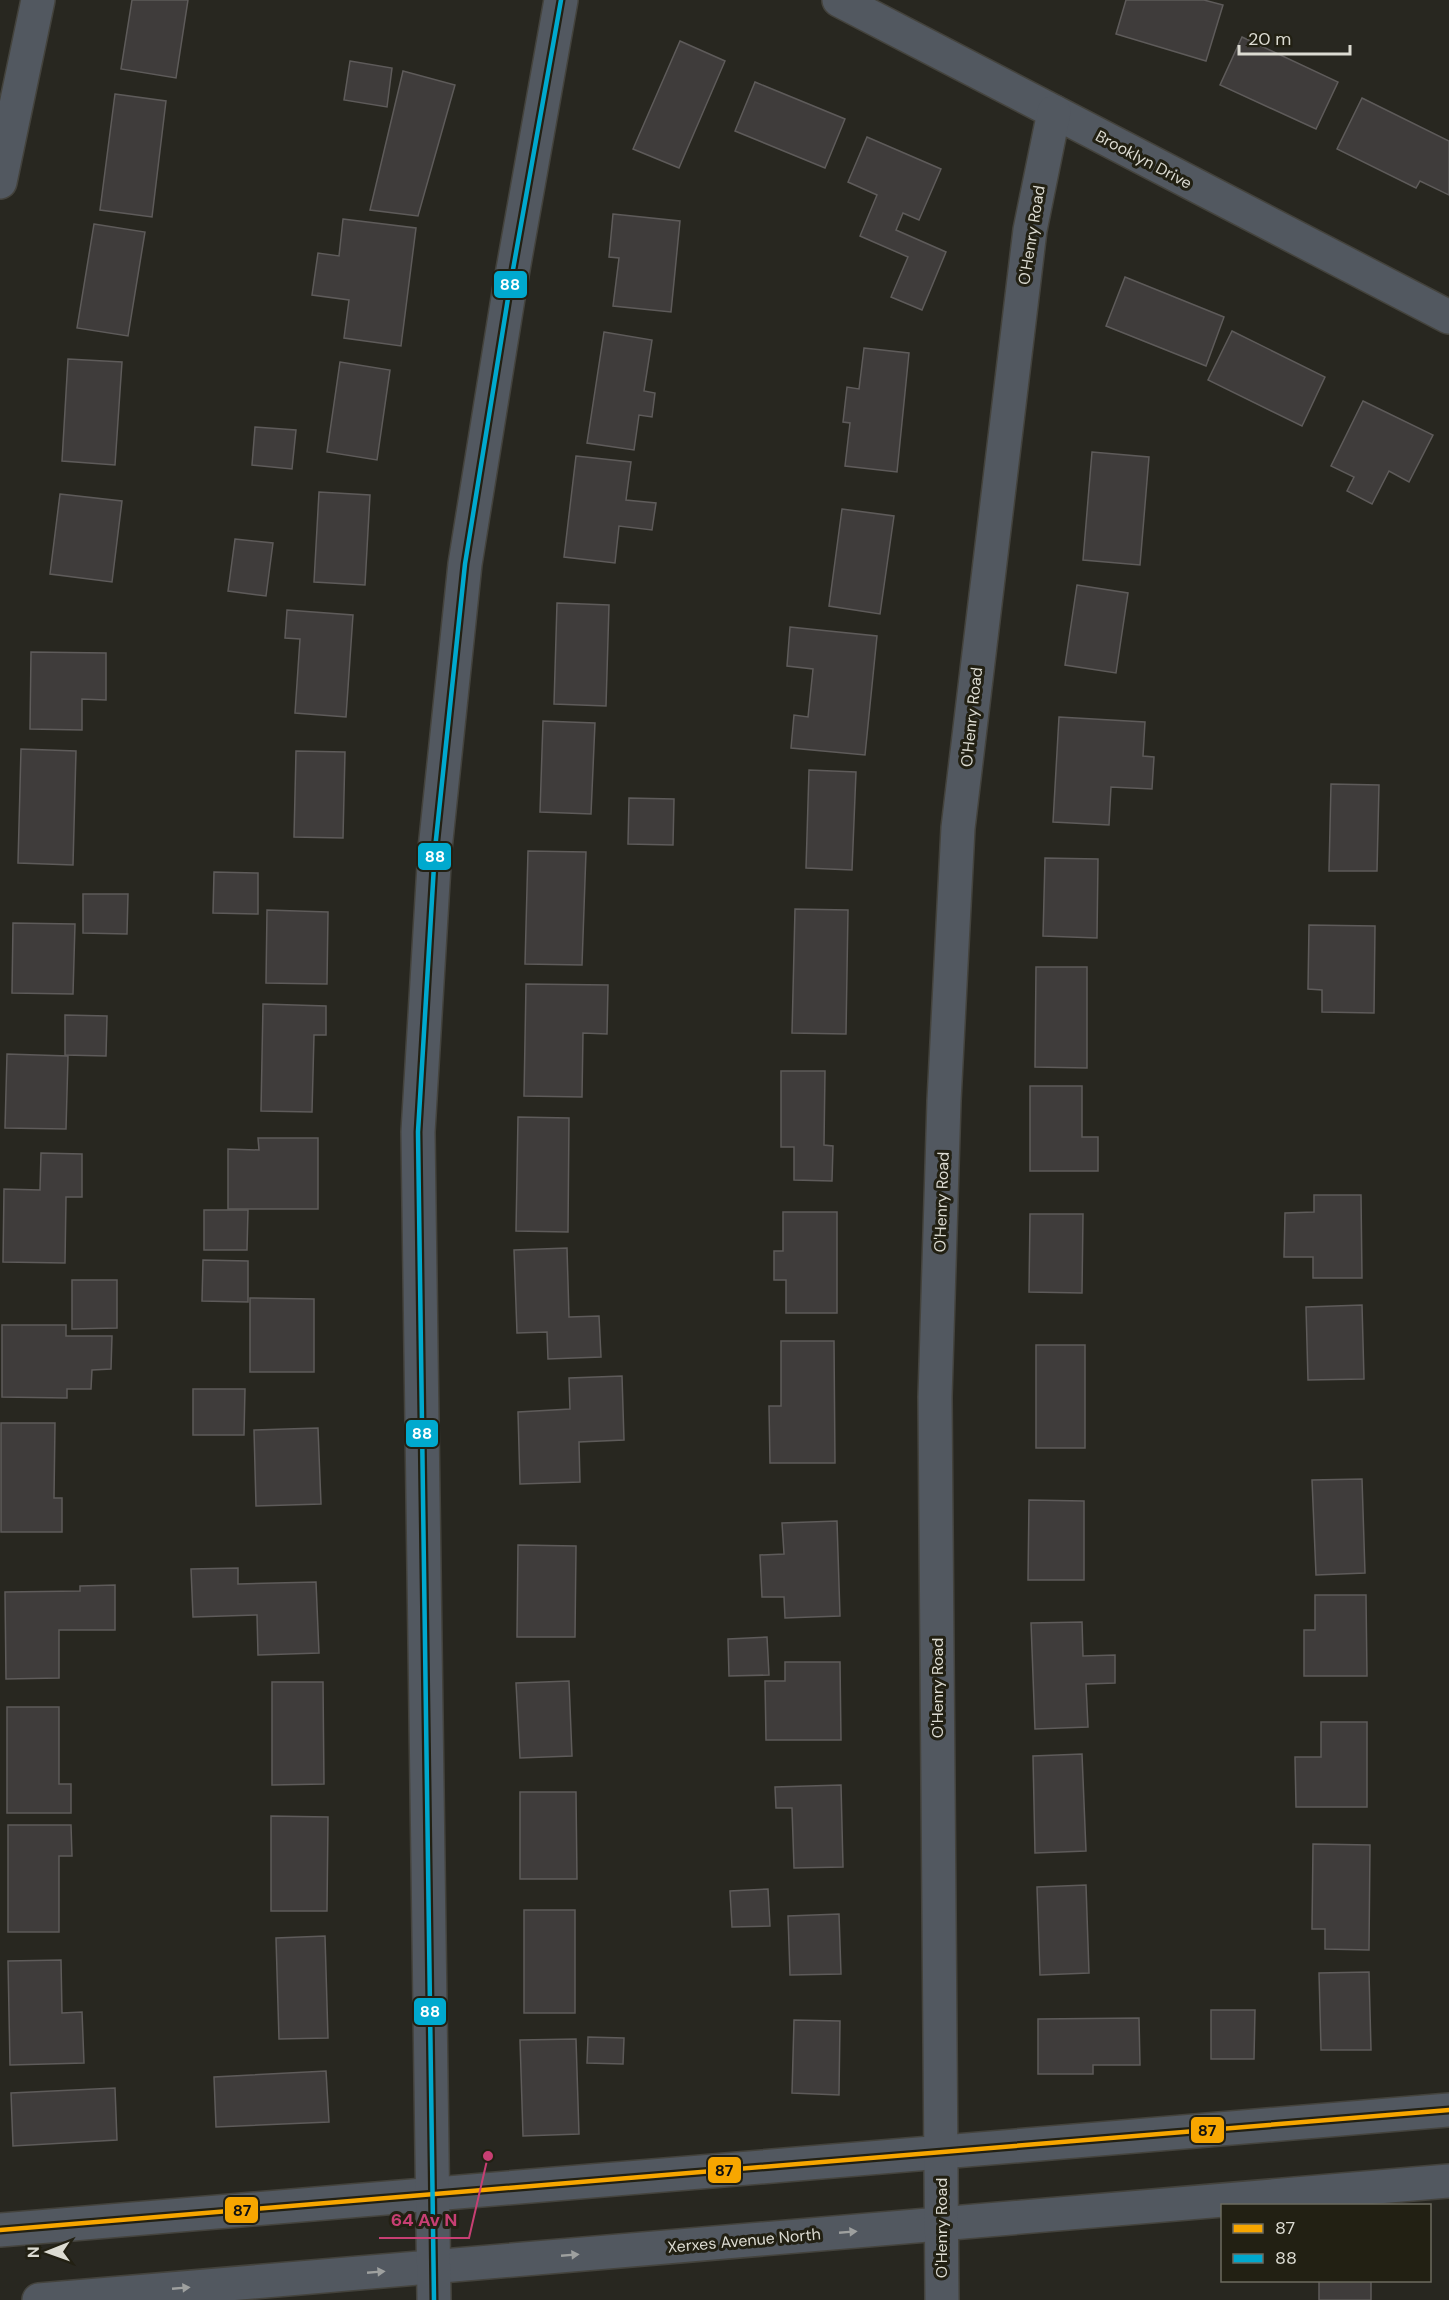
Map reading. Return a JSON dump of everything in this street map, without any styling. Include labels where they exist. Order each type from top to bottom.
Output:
[{"type":"street","points":[[0,182],[38,0]]},
{"type":"street","points":[[434,2300],[430,2196],[419,1120],[435,849],[465,564],[509,292],[561,0]]},
{"type":"street","name":"Brooklyn Drive","points":[[839,0],[1449,317]]},
{"type":"street","name":"O'Henry Road","points":[[942,2300],[935,1397],[944,1101],[958,828],[1030,230],[1054,112]]},
{"type":"street","points":[[0,2230],[1449,2110]]},
{"type":"street","name":"Xerxes Avenue North","points":[[39,2300],[1449,2181]]},
{"type":"building","points":[[132,0],[188,0],[176,78],[121,69]]},
{"type":"building","points":[[1126,0],[1204,0],[1223,5],[1206,61],[1116,34]]},
{"type":"building","points":[[1242,37],[1338,82],[1316,129],[1220,85]]},
{"type":"building","points":[[680,41],[725,61],[679,168],[633,149]]},
{"type":"building","points":[[350,61],[392,68],[387,107],[344,100]]},
{"type":"building","points":[[403,71],[455,85],[418,216],[370,210]]},
{"type":"building","points":[[755,82],[845,119],[825,168],[735,131]]},
{"type":"building","points":[[115,94],[166,101],[152,217],[100,210]]},
{"type":"building","points":[[1362,98],[1449,141],[1449,195],[1420,181],[1416,188],[1337,149]]},
{"type":"building","points":[[867,137],[941,169],[919,220],[903,213],[896,230],[946,252],[922,310],[891,297],[908,257],[860,236],[877,195],[848,182]]},
{"type":"building","points":[[613,214],[680,221],[671,312],[613,306],[619,258],[609,257]]},
{"type":"building","points":[[343,219],[416,228],[401,346],[344,338],[349,300],[312,295],[318,253],[339,256]]},
{"type":"building","points":[[94,224],[145,232],[128,336],[77,328]]},
{"type":"building","points":[[1125,277],[1224,317],[1206,366],[1106,326]]},
{"type":"building","points":[[1232,331],[1325,377],[1302,426],[1208,380]]},
{"type":"building","points":[[604,332],[652,340],[644,391],[655,393],[652,417],[639,415],[634,450],[587,443]]},
{"type":"building","points":[[864,348],[909,353],[897,472],[845,466],[850,423],[843,422],[847,387],[859,389]]},
{"type":"building","points":[[68,359],[122,362],[115,465],[62,461]]},
{"type":"building","points":[[340,362],[390,370],[377,460],[327,452]]},
{"type":"building","points":[[1363,401],[1433,435],[1409,482],[1389,471],[1372,504],[1347,491],[1354,477],[1331,466]]},
{"type":"building","points":[[255,427],[296,430],[292,469],[252,465]]},
{"type":"building","points":[[1092,452],[1149,457],[1140,565],[1083,560]]},
{"type":"building","points":[[576,456],[631,462],[626,500],[656,503],[652,530],[619,526],[615,563],[564,557]]},
{"type":"building","points":[[319,492],[370,495],[365,585],[314,582]]},
{"type":"building","points":[[60,494],[122,501],[112,582],[50,574]]},
{"type":"building","points":[[842,509],[894,516],[880,614],[829,606]]},
{"type":"building","points":[[235,539],[273,543],[266,596],[228,591]]},
{"type":"building","points":[[1077,585],[1128,593],[1116,673],[1065,665]]},
{"type":"building","points":[[557,603],[609,605],[606,706],[554,704]]},
{"type":"building","points":[[287,610],[353,615],[346,717],[295,713],[300,639],[285,638]]},
{"type":"building","points":[[790,627],[877,636],[865,755],[791,748],[794,715],[808,717],[813,669],[787,666]]},
{"type":"building","points":[[31,652],[106,653],[106,700],[82,699],[82,730],[30,729]]},
{"type":"building","points":[[1059,717],[1145,722],[1143,756],[1154,757],[1152,789],[1111,787],[1109,825],[1053,822]]},
{"type":"building","points":[[543,721],[595,723],[591,814],[540,812]]},
{"type":"building","points":[[21,749],[76,751],[73,865],[18,863]]},
{"type":"building","points":[[296,751],[345,752],[343,838],[294,837]]},
{"type":"building","points":[[809,770],[856,772],[852,870],[806,868]]},
{"type":"building","points":[[1331,784],[1379,785],[1377,871],[1329,871]]},
{"type":"building","points":[[629,798],[674,799],[673,845],[628,844]]},
{"type":"building","points":[[528,851],[586,852],[582,965],[525,964]]},
{"type":"building","points":[[1045,858],[1098,859],[1097,938],[1043,936]]},
{"type":"building","points":[[214,872],[258,873],[258,914],[213,913]]},
{"type":"building","points":[[83,894],[128,894],[127,934],[83,933]]},
{"type":"building","points":[[795,909],[848,910],[846,1034],[792,1033]]},
{"type":"building","points":[[267,910],[328,912],[327,984],[266,983]]},
{"type":"building","points":[[13,923],[75,924],[73,994],[12,993]]},
{"type":"building","points":[[1309,925],[1375,926],[1374,1013],[1322,1012],[1322,990],[1308,989]]},
{"type":"building","points":[[1036,967],[1087,967],[1087,1068],[1035,1067]]},
{"type":"building","points":[[526,984],[608,985],[607,1034],[583,1033],[582,1097],[524,1096]]},
{"type":"building","points":[[263,1004],[326,1006],[326,1035],[314,1035],[312,1112],[261,1111]]},
{"type":"building","points":[[65,1015],[107,1016],[106,1056],[65,1055]]},
{"type":"building","points":[[7,1054],[68,1056],[66,1129],[5,1128]]},
{"type":"building","points":[[781,1071],[825,1071],[824,1145],[833,1146],[832,1181],[794,1180],[794,1147],[781,1147]]},
{"type":"building","points":[[1030,1086],[1082,1086],[1082,1137],[1098,1137],[1098,1171],[1030,1171]]},
{"type":"building","points":[[518,1117],[569,1118],[568,1232],[516,1231]]},
{"type":"building","points":[[258,1138],[318,1138],[318,1209],[228,1209],[228,1149],[259,1150]]},
{"type":"building","points":[[41,1153],[82,1154],[82,1197],[66,1197],[65,1263],[3,1262],[4,1189],[40,1190]]},
{"type":"building","points":[[1314,1195],[1361,1195],[1362,1278],[1313,1278],[1313,1257],[1284,1257],[1285,1213],[1314,1212]]},
{"type":"building","points":[[204,1210],[248,1210],[247,1250],[204,1250]]},
{"type":"building","points":[[783,1212],[837,1212],[837,1313],[786,1313],[786,1280],[774,1280],[774,1251],[783,1251]]},
{"type":"building","points":[[1030,1214],[1083,1214],[1082,1293],[1029,1292]]},
{"type":"building","points":[[567,1248],[569,1317],[599,1316],[601,1357],[548,1359],[547,1332],[517,1333],[514,1250]]},
{"type":"building","points":[[203,1260],[248,1261],[248,1302],[202,1301]]},
{"type":"building","points":[[72,1280],[117,1280],[117,1328],[72,1329]]},
{"type":"building","points":[[250,1298],[314,1299],[314,1372],[250,1372]]},
{"type":"building","points":[[1362,1305],[1364,1379],[1308,1380],[1306,1307]]},
{"type":"building","points":[[2,1325],[66,1325],[66,1336],[112,1336],[111,1369],[92,1370],[91,1389],[67,1389],[67,1398],[2,1397]]},
{"type":"building","points":[[781,1341],[834,1341],[835,1463],[770,1463],[769,1406],[781,1406]]},
{"type":"building","points":[[1036,1345],[1085,1345],[1085,1448],[1036,1448]]},
{"type":"building","points":[[622,1376],[624,1440],[579,1442],[580,1482],[520,1484],[518,1412],[570,1409],[569,1378]]},
{"type":"building","points":[[193,1389],[245,1389],[244,1435],[193,1435]]},
{"type":"building","points":[[1,1423],[55,1423],[54,1498],[62,1498],[62,1532],[1,1532]]},
{"type":"building","points":[[318,1428],[321,1504],[256,1506],[254,1430]]},
{"type":"building","points":[[1362,1479],[1365,1573],[1316,1575],[1312,1480]]},
{"type":"building","points":[[1029,1500],[1084,1501],[1084,1580],[1028,1580]]},
{"type":"building","points":[[837,1521],[840,1616],[785,1618],[784,1597],[762,1597],[760,1555],[784,1554],[782,1523]]},
{"type":"building","points":[[518,1545],[576,1546],[575,1637],[517,1637]]},
{"type":"building","points":[[238,1568],[238,1584],[316,1582],[319,1653],[258,1655],[257,1615],[193,1617],[191,1569]]},
{"type":"building","points":[[115,1585],[115,1630],[59,1630],[59,1678],[6,1679],[5,1592],[80,1591],[80,1586]]},
{"type":"building","points":[[1315,1595],[1366,1595],[1367,1676],[1304,1676],[1304,1630],[1315,1630]]},
{"type":"building","points":[[1082,1622],[1083,1656],[1115,1655],[1115,1683],[1086,1684],[1088,1727],[1035,1729],[1031,1623]]},
{"type":"building","points":[[767,1637],[769,1675],[729,1676],[728,1639]]},
{"type":"building","points":[[785,1662],[840,1662],[841,1740],[766,1740],[765,1681],[785,1681]]},
{"type":"building","points":[[569,1681],[572,1756],[520,1758],[516,1683]]},
{"type":"building","points":[[272,1682],[323,1682],[324,1784],[272,1785]]},
{"type":"building","points":[[7,1707],[59,1707],[59,1784],[71,1784],[71,1813],[7,1813]]},
{"type":"building","points":[[1321,1722],[1367,1722],[1367,1807],[1296,1807],[1295,1757],[1321,1757]]},
{"type":"building","points":[[1082,1754],[1086,1851],[1035,1853],[1033,1756]]},
{"type":"building","points":[[841,1785],[843,1867],[794,1868],[792,1808],[776,1808],[775,1787]]},
{"type":"building","points":[[520,1792],[576,1792],[577,1879],[520,1879]]},
{"type":"building","points":[[271,1816],[328,1817],[327,1911],[271,1911]]},
{"type":"building","points":[[8,1825],[71,1825],[72,1856],[59,1856],[59,1932],[8,1932]]},
{"type":"building","points":[[1313,1844],[1370,1845],[1369,1950],[1325,1949],[1325,1929],[1312,1929]]},
{"type":"building","points":[[1086,1885],[1089,1973],[1040,1975],[1037,1887]]},
{"type":"building","points":[[768,1889],[770,1926],[732,1927],[730,1891]]},
{"type":"building","points":[[524,1910],[575,1910],[575,2013],[524,2013]]},
{"type":"building","points":[[839,1914],[841,1974],[790,1975],[788,1916]]},
{"type":"building","points":[[325,1936],[328,2038],[279,2039],[276,1938]]},
{"type":"building","points":[[61,1960],[62,2013],[82,2012],[84,2063],[10,2065],[8,1961]]},
{"type":"building","points":[[1369,1972],[1371,2050],[1321,2050],[1319,1973]]},
{"type":"building","points":[[1211,2010],[1255,2010],[1254,2059],[1211,2059]]},
{"type":"building","points":[[1139,2018],[1140,2065],[1093,2065],[1093,2074],[1038,2074],[1038,2019]]},
{"type":"building","points":[[794,2020],[840,2021],[839,2095],[792,2093]]},
{"type":"building","points":[[588,2037],[624,2038],[623,2064],[587,2063]]},
{"type":"building","points":[[576,2039],[579,2134],[523,2136],[520,2040]]},
{"type":"building","points":[[326,2071],[329,2122],[216,2127],[214,2077]]},
{"type":"building","points":[[115,2088],[117,2140],[13,2146],[11,2093]]},
{"type":"building","points":[[1319,2282],[1371,2282],[1371,2300],[1319,2300]]},
{"type":"transit line","name":"88","points":[[434,2300],[418,1132],[435,849],[465,564],[509,292],[561,0]]},
{"type":"transit line","name":"87","points":[[0,2230],[1449,2110]]},
{"type":"place","name":"64 Av N","points":[[488,2156]]}]
